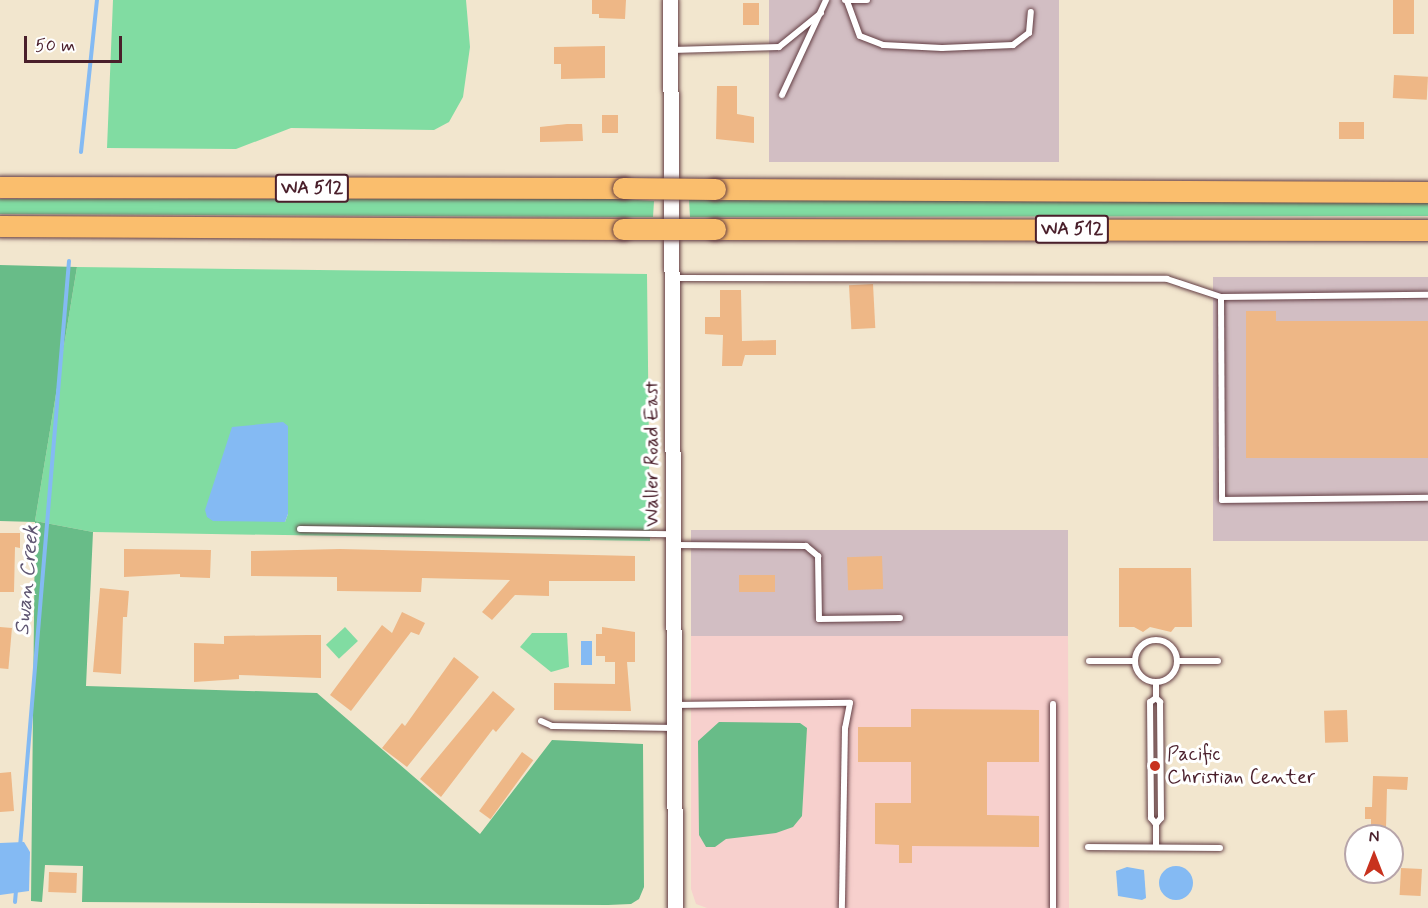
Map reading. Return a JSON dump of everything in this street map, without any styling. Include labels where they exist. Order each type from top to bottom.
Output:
[{"type":"highway","name":"WA 512","points":[[0,187],[1428,192]]},
{"type":"highway","name":"WA 512","points":[[0,226],[1428,230]]},
{"type":"street","name":"Waller Road East","points":[[670,0],[675,908]]},
{"type":"lane","points":[[782,95],[826,0]]},
{"type":"lane","points":[[867,0],[846,1],[860,36],[883,45],[942,48],[1013,45],[1029,33],[1031,12]]},
{"type":"lane","points":[[671,51],[779,47],[821,13]]},
{"type":"lane","points":[[672,278],[1167,279],[1221,297],[1428,295]]},
{"type":"lane","points":[[1221,297],[1222,500],[1428,498]]},
{"type":"lane","points":[[300,529],[806,546],[818,556],[819,619],[900,618]]},
{"type":"lane","points":[[1156,640],[1173,649],[1177,661],[1173,674],[1156,682],[1143,678],[1135,661],[1139,649],[1156,640]]},
{"type":"lane","points":[[1089,661],[1135,661]]},
{"type":"lane","points":[[1177,661],[1218,661]]},
{"type":"lane","points":[[1156,682],[1156,698],[1160,702],[1161,818],[1156,824],[1156,846]]},
{"type":"lane","points":[[1156,698],[1150,702],[1151,818],[1156,824]]},
{"type":"lane","points":[[674,705],[850,703],[845,728],[842,908]]},
{"type":"lane","points":[[1053,704],[1053,908]]},
{"type":"lane","points":[[542,721],[552,726],[674,728]]},
{"type":"lane","points":[[1088,847],[1220,848]]},
{"type":"shaded area","points":[[769,0],[1059,0],[1059,162],[769,162]]},
{"type":"shaded area","points":[[1213,277],[1428,277],[1428,541],[1213,541]]},
{"type":"shaded area","points":[[691,530],[1068,530],[1068,636],[691,636]]},
{"type":"shaded area","points":[[691,636],[1068,636],[1069,908],[707,908],[696,904],[691,889]]},
{"type":"green space","points":[[113,0],[466,0],[470,47],[463,97],[449,122],[434,130],[291,128],[236,149],[107,148]]},
{"type":"green space","points":[[0,199],[622,199],[654,201],[653,217],[621,217],[0,214]]},
{"type":"green space","points":[[689,200],[1428,203],[1428,216],[690,217]]},
{"type":"green space","points":[[0,265],[77,267],[35,521],[93,532],[86,686],[317,693],[480,834],[552,740],[643,744],[644,887],[639,899],[631,904],[608,905],[82,902],[83,866],[45,865],[42,902],[31,901],[35,522],[0,521]]},
{"type":"green space","points":[[77,267],[647,274],[650,541],[93,532],[35,521]],"holes":[[[288,426],[288,514],[285,522]]]},
{"type":"green space","points":[[345,627],[358,641],[339,659],[326,645]]},
{"type":"green space","points":[[532,633],[567,633],[569,667],[551,672],[520,647]]},
{"type":"green space","points":[[719,722],[800,723],[807,728],[802,816],[793,827],[776,833],[726,839],[715,847],[706,847],[699,835],[698,741]]},
{"type":"water","points":[[283,422],[288,426],[288,514],[285,522],[213,521],[207,517],[205,510],[232,427]]},
{"type":"water","points":[[581,641],[592,641],[592,665],[581,665]]},
{"type":"water","points":[[24,842],[30,852],[29,891],[0,895],[0,843]]},
{"type":"water","points":[[1176,866],[1188,871],[1193,883],[1188,895],[1176,900],[1164,895],[1159,883],[1164,871]]},
{"type":"water","points":[[1127,867],[1144,870],[1146,898],[1142,900],[1118,896],[1116,871]]},
{"type":"building","points":[[592,0],[626,0],[625,19],[599,18],[599,14],[592,14]]},
{"type":"building","points":[[1393,0],[1414,0],[1414,34],[1393,34]]},
{"type":"building","points":[[743,3],[759,3],[759,25],[743,25]]},
{"type":"building","points":[[605,46],[605,78],[561,79],[561,64],[554,64],[554,47]]},
{"type":"building","points":[[1394,75],[1428,77],[1427,100],[1393,98]]},
{"type":"building","points":[[717,86],[737,86],[737,114],[754,117],[754,143],[716,139]]},
{"type":"building","points":[[602,115],[618,115],[618,133],[602,133]]},
{"type":"building","points":[[1339,122],[1364,122],[1364,139],[1339,139]]},
{"type":"building","points":[[582,124],[583,141],[540,142],[540,127]]},
{"type":"building","points":[[873,284],[875,328],[851,329],[849,285]]},
{"type":"building","points":[[720,290],[741,290],[742,341],[776,340],[776,355],[745,355],[742,366],[722,366],[723,335],[705,334],[705,317],[720,317]]},
{"type":"building","points":[[1246,311],[1276,311],[1276,321],[1428,321],[1428,458],[1246,458]]},
{"type":"building","points":[[0,533],[20,533],[20,548],[15,547],[14,592],[0,592]]},
{"type":"building","points":[[124,549],[211,550],[210,578],[180,577],[180,574],[124,577]]},
{"type":"building","points":[[340,549],[635,556],[635,581],[549,581],[549,596],[515,595],[492,620],[482,612],[510,580],[422,578],[421,592],[337,591],[337,577],[251,576],[251,551]]},
{"type":"building","points":[[882,556],[883,589],[848,590],[847,557]]},
{"type":"building","points":[[1119,568],[1191,568],[1192,627],[1175,627],[1171,632],[1150,627],[1143,632],[1134,627],[1119,627]]},
{"type":"building","points":[[739,575],[775,575],[775,592],[739,592]]},
{"type":"building","points":[[100,588],[129,591],[127,617],[123,617],[121,674],[93,672]]},
{"type":"building","points":[[402,612],[425,623],[419,635],[411,632],[351,711],[330,695],[382,625],[392,633]]},
{"type":"building","points":[[0,627],[12,628],[8,669],[0,668]]},
{"type":"building","points":[[602,627],[635,632],[635,662],[627,662],[631,711],[554,710],[554,683],[615,684],[615,662],[605,662],[605,656],[596,656],[596,634],[602,634]]},
{"type":"building","points":[[321,635],[321,678],[239,675],[239,679],[194,682],[194,643],[224,644],[224,636]]},
{"type":"building","points":[[454,657],[479,677],[407,767],[382,748],[402,723],[405,726]]},
{"type":"building","points":[[493,691],[515,709],[496,732],[493,729],[441,797],[420,779]]},
{"type":"building","points":[[911,709],[1039,710],[1039,762],[987,762],[987,815],[1039,816],[1039,847],[912,846],[912,863],[899,863],[899,845],[875,844],[875,803],[911,803],[911,762],[858,762],[858,727],[911,727]]},
{"type":"building","points":[[1347,710],[1348,742],[1325,743],[1324,711]]},
{"type":"building","points":[[522,752],[533,760],[490,819],[479,811]]},
{"type":"building","points":[[11,772],[14,811],[0,812],[0,773]]},
{"type":"building","points":[[1373,776],[1408,777],[1407,790],[1387,789],[1386,824],[1371,824],[1371,819],[1365,819],[1365,807],[1372,807]]},
{"type":"building","points":[[1404,868],[1422,869],[1421,896],[1400,895],[1400,884],[1404,884]]},
{"type":"building","points":[[49,872],[77,873],[76,893],[48,892]]},
{"type":"waterway","name":"Swan Creek","points":[[81,152],[97,0]]},
{"type":"waterway","name":"Swan Creek","points":[[20,847],[69,261]]},
{"type":"waterway","name":"Swan Creek","points":[[15,902],[16,891]]},
{"type":"place","name":"Pacific Christian Center","points":[[1155,766]]}]
